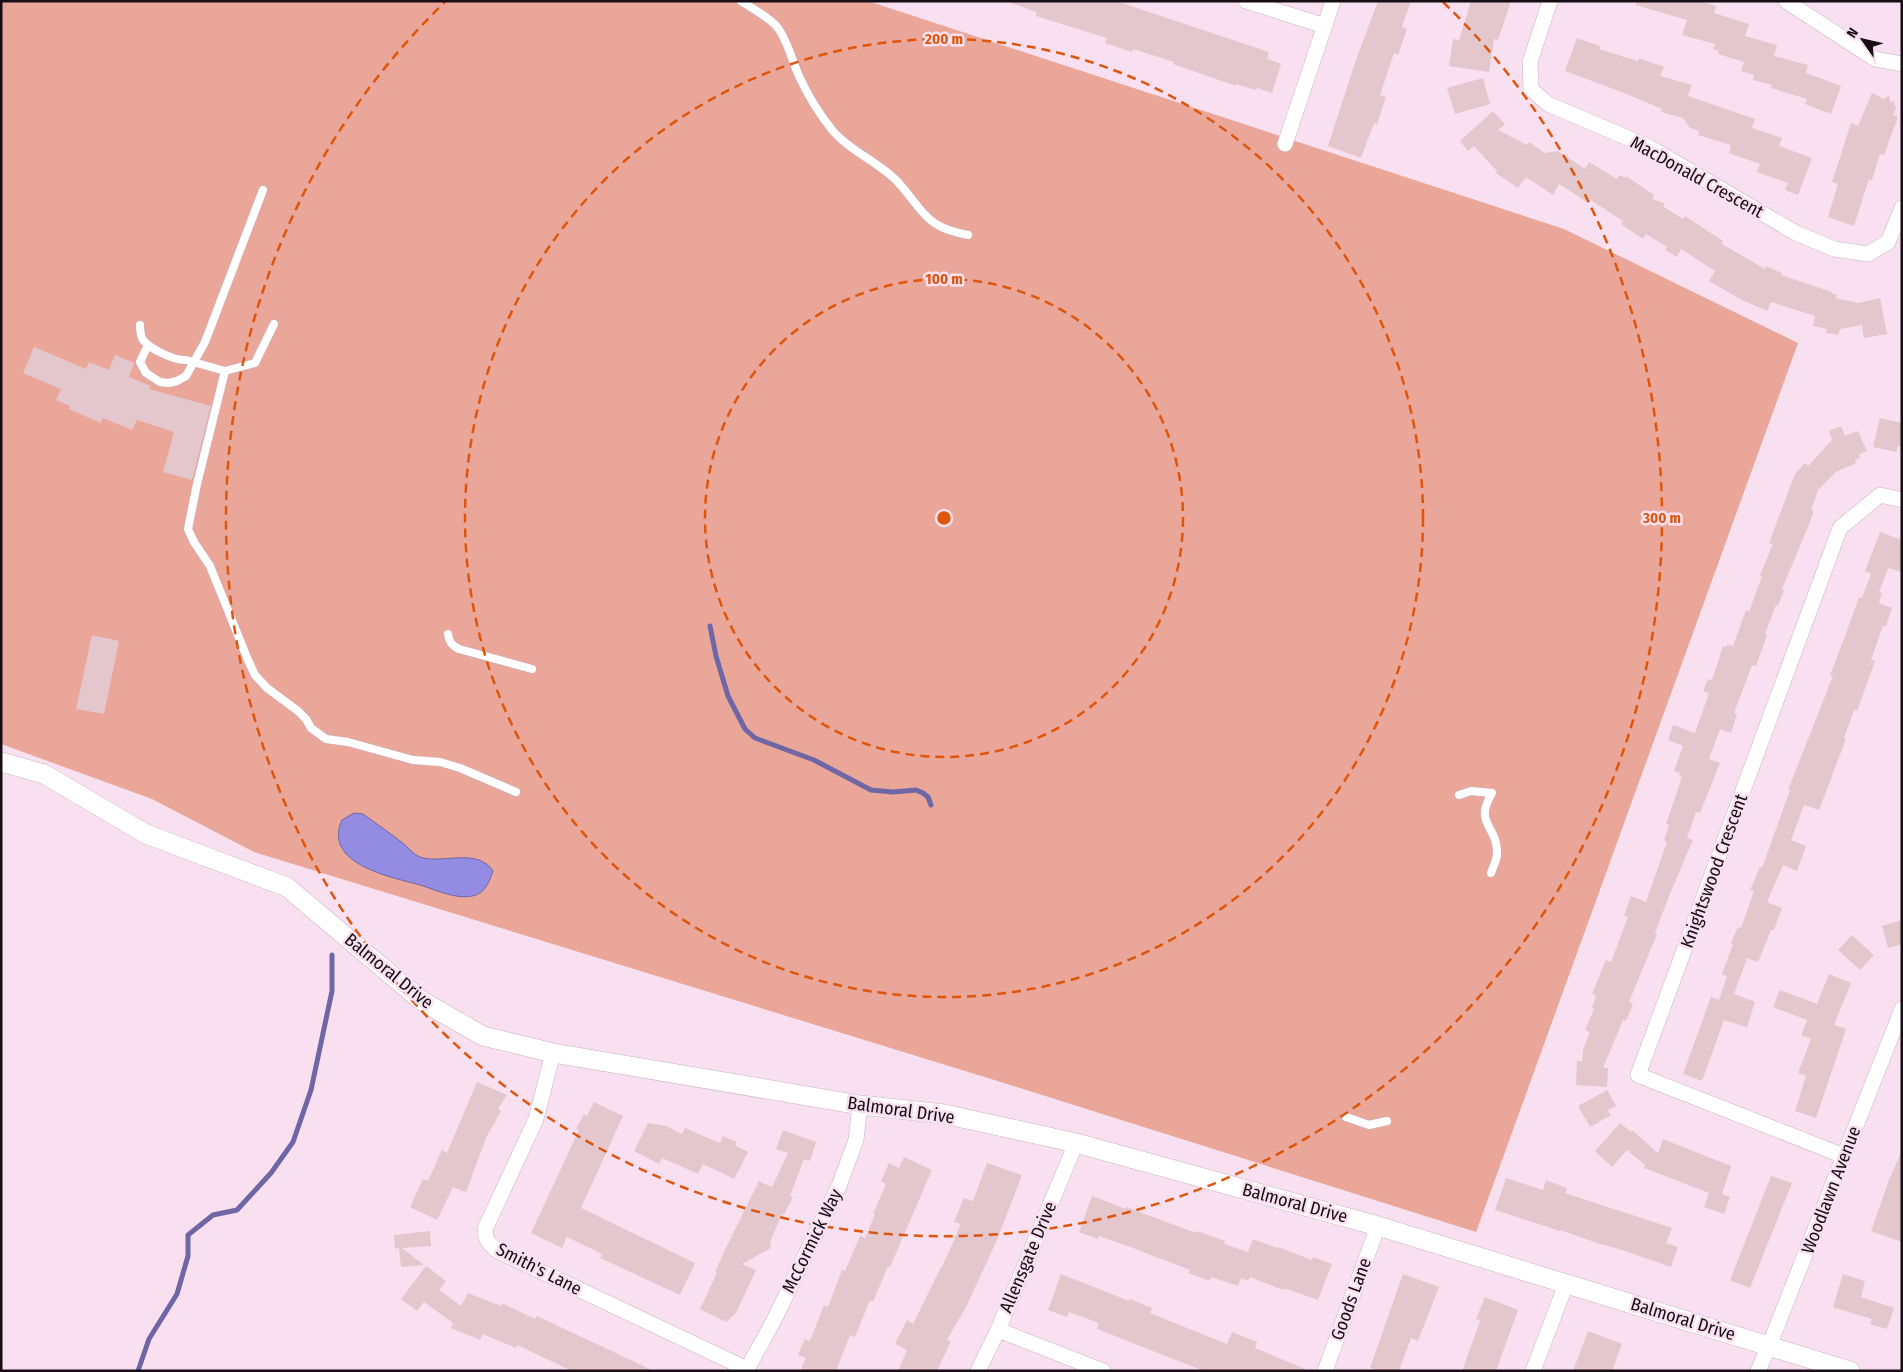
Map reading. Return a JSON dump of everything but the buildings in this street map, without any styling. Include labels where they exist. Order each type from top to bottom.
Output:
[{"type":"street","points":[[1246,1],[1325,26]]},
{"type":"street","points":[[1285,144],[1333,1]]},
{"type":"street","name":"MacDonald Crescent","points":[[1550,1],[1530,62],[1531,90],[1548,104],[1649,147],[1796,233],[1834,248],[1868,254],[1888,242],[1902,208]]},
{"type":"street","points":[[1786,1],[1875,58],[1902,64]]},
{"type":"street","name":"Knightswood Crescent","points":[[1844,1156],[1638,1075],[1840,528],[1880,495],[1902,500]]},
{"type":"street","name":"Balmoral Drive","points":[[1,762],[44,774],[146,834],[287,887],[422,1002],[483,1036],[553,1053],[860,1105],[944,1114],[1076,1143],[1378,1226],[1850,1371]]},
{"type":"street","name":"Woodlawn Avenue","points":[[1758,1371],[1902,1008]]},
{"type":"street","name":"Smith's Lane","points":[[553,1053],[536,1120],[485,1229],[488,1242],[500,1252],[746,1370]]},
{"type":"street","name":"McCormick Way","points":[[746,1370],[774,1320],[839,1186],[856,1140],[860,1105]]},
{"type":"street","name":"Allensgate Drive","points":[[978,1371],[998,1330],[1076,1143]]},
{"type":"street","name":"Goods Lane","points":[[1325,1371],[1378,1226]]},
{"type":"street","points":[[1532,1371],[1566,1284]]},
{"type":"street","points":[[998,1330],[1103,1371]]},
{"type":"lane","points":[[741,1],[767,18],[778,28],[786,42],[804,86],[825,120],[842,140],[892,177],[935,225],[952,232],[968,235]]},
{"type":"lane","points":[[148,345],[140,362],[146,373],[160,382],[168,383],[186,376],[205,342],[263,190]]},
{"type":"lane","points":[[140,325],[141,336],[148,345],[179,360],[186,360],[224,371],[255,363],[274,324]]},
{"type":"lane","points":[[224,371],[188,529],[210,566],[248,660],[256,675],[266,688],[298,710],[319,736],[413,760],[440,762],[460,768],[516,792]]},
{"type":"lane","points":[[448,634],[453,646],[459,650],[532,669]]},
{"type":"lane","points":[[1459,795],[1471,791],[1492,793],[1485,808],[1484,816],[1493,834],[1496,846],[1496,859],[1491,873]]},
{"type":"lane","points":[[1346,1117],[1369,1125],[1387,1121]]},
{"type":"shaded area","points":[[1,1],[868,1],[1564,229],[1798,343],[1476,1232],[1004,1083],[254,852],[152,799],[1,744]]},
{"type":"shaded area","points":[[354,813],[363,814],[420,857],[431,859],[470,858],[487,864],[493,871],[489,881],[485,888],[476,895],[462,897],[377,873],[363,866],[350,858],[342,848],[338,835],[342,820]]},
{"type":"waterway","points":[[710,626],[716,656],[728,696],[745,729],[755,738],[814,760],[871,790],[893,792],[916,790],[928,797],[931,805]]},
{"type":"waterway","points":[[138,1371],[149,1339],[177,1294],[188,1256],[188,1235],[213,1215],[237,1210],[271,1173],[293,1142],[311,1090],[332,991],[332,955]]}]
